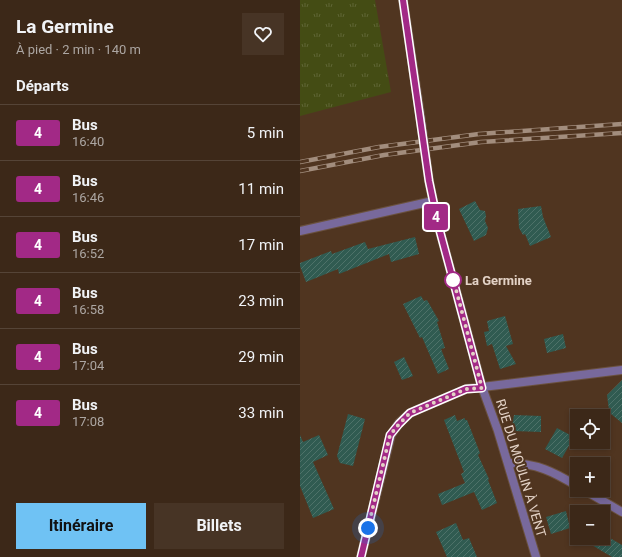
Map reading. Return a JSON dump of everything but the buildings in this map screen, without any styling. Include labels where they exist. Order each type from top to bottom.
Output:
[{"type":"street","name":"RUE DU MOULIN À VENT","points":[[403,0],[429,181],[438,224],[482,388],[508,463],[536,557]]},
{"type":"street","points":[[300,231],[433,201]]},
{"type":"street","points":[[361,557],[390,435],[410,413],[466,389],[622,370]]},
{"type":"street","points":[[508,463],[522,463],[544,468],[570,482]]},
{"type":"street","points":[[596,497],[622,512]]},
{"type":"green space","points":[[300,0],[375,0],[391,92],[300,116]]},
{"type":"railway","points":[[300,162],[379,147],[479,134],[622,124]]},
{"type":"railway","points":[[300,171],[384,155],[481,142],[622,133]]},
{"type":"bus line","name":"4","points":[[361,557],[390,435],[394,429],[410,413],[466,389],[482,388],[438,224],[429,181],[403,0]]},
{"type":"place","name":"La Germine","points":[[453,280]]},
{"type":"route","points":[[368,528],[390,435],[394,429],[410,413],[466,389],[482,388],[453,278],[453,280]]}]
